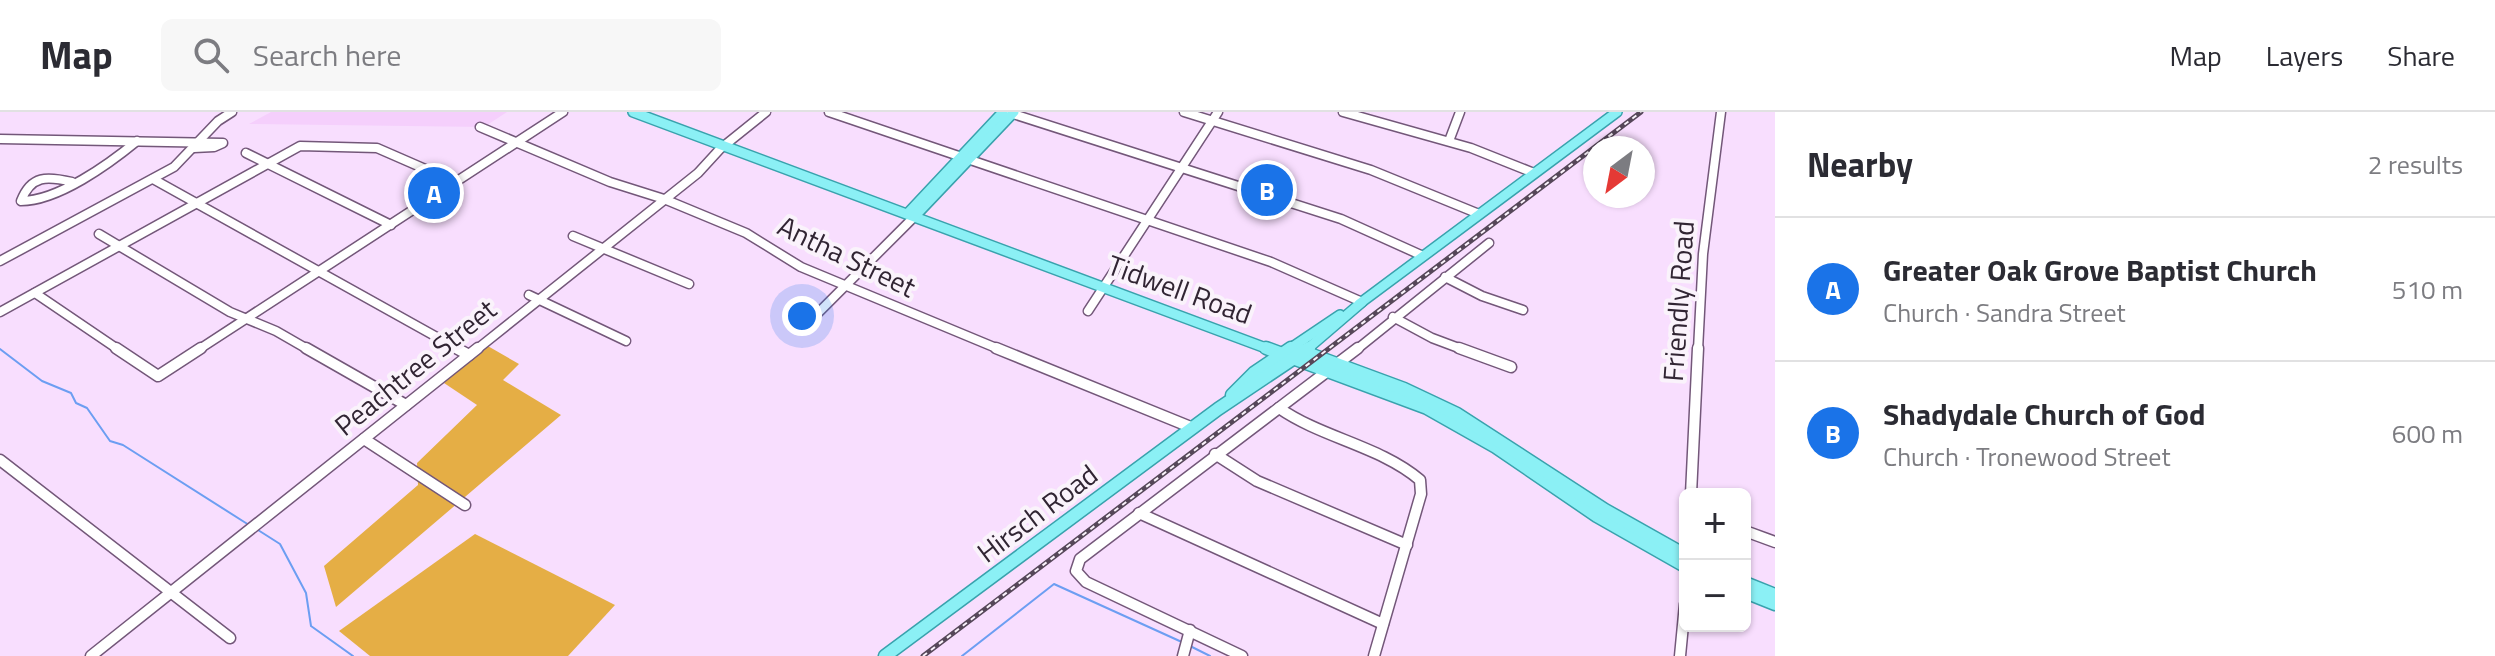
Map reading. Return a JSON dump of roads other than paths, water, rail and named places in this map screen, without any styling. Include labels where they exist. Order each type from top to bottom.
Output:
[{"type":"main road","name":"Tidwell Road","points":[[633,112],[648,113],[1294,352],[1450,415],[1556,483],[1679,552]]},
{"type":"main road","points":[[914,212],[1009,112]]},
{"type":"main road","name":"Hirsch Road","points":[[885,656],[1617,112]]},
{"type":"main road","name":"Tidwell Road","points":[[1556,483],[1597,516],[1679,563]]},
{"type":"main road","points":[[1751,585],[1775,595]]},
{"type":"main road","points":[[1751,594],[1775,604]]},
{"type":"street","points":[[0,261],[174,167],[218,121],[232,112]]},
{"type":"street","points":[[35,293],[158,376],[563,112]]},
{"type":"street","name":"Peachtree Street","points":[[91,656],[469,355],[534,296],[698,173],[766,112]]},
{"type":"street","points":[[829,112],[1285,267],[1362,302]]},
{"type":"street","points":[[1009,112],[1341,219],[1423,256]]},
{"type":"street","points":[[1184,112],[1395,177],[1479,214]]},
{"type":"street","points":[[1088,311],[1218,112]]},
{"type":"street","points":[[1343,112],[1449,141],[1534,173]]},
{"type":"street","points":[[1449,141],[1460,112]]},
{"type":"street","name":"Friendly Road","points":[[1691,488],[1700,294],[1721,112]]},
{"type":"street","name":"Antha Street","points":[[480,127],[610,182],[664,199],[746,233],[801,267],[843,286],[1193,428]]},
{"type":"street","points":[[0,139],[223,143],[214,147],[194,148]]},
{"type":"street","points":[[72,182],[48,177],[34,179],[27,184],[21,201],[31,203],[72,182],[118,157],[137,141]]},
{"type":"street","points":[[0,312],[266,162],[300,146],[377,148],[455,182]]},
{"type":"street","points":[[246,153],[391,225]]},
{"type":"street","points":[[153,179],[469,355]]},
{"type":"street","points":[[805,326],[914,212]]},
{"type":"street","points":[[99,234],[406,405]]},
{"type":"street","points":[[573,236],[689,284]]},
{"type":"street","points":[[1242,656],[1189,634],[1086,582],[1076,571],[1084,556],[1334,367],[1489,243]]},
{"type":"street","points":[[1445,277],[1482,296],[1523,310]]},
{"type":"street","points":[[534,296],[626,341]]},
{"type":"street","points":[[1393,317],[1432,338],[1511,367]]},
{"type":"street","points":[[1279,408],[1317,430],[1405,467],[1415,473],[1422,486],[1374,656]]},
{"type":"street","points":[[364,439],[465,505]]},
{"type":"street","points":[[1215,454],[1257,481],[1407,545]]},
{"type":"street","points":[[0,460],[230,638]]},
{"type":"street","points":[[1139,513],[1383,624]]},
{"type":"street","points":[[1751,533],[1775,542]]},
{"type":"street","points":[[1680,656],[1682,632]]},
{"type":"street","points":[[1183,655],[1189,634]]},
{"type":"waterway","points":[[0,349],[42,381],[71,393],[76,403],[87,408],[110,441],[123,445],[249,525]]},
{"type":"waterway","points":[[258,530],[280,544],[306,593],[311,626],[353,656]]},
{"type":"waterway","points":[[962,656],[1054,584],[1184,643]]},
{"type":"waterway","points":[[1190,646],[1210,656]]},
{"type":"railway","points":[[923,656],[1641,112]]},
{"type":"place","name":"Shadydale Church of God","points":[[1267,190]]},
{"type":"place","name":"Greater Oak Grove Baptist Church","points":[[434,193]]}]
